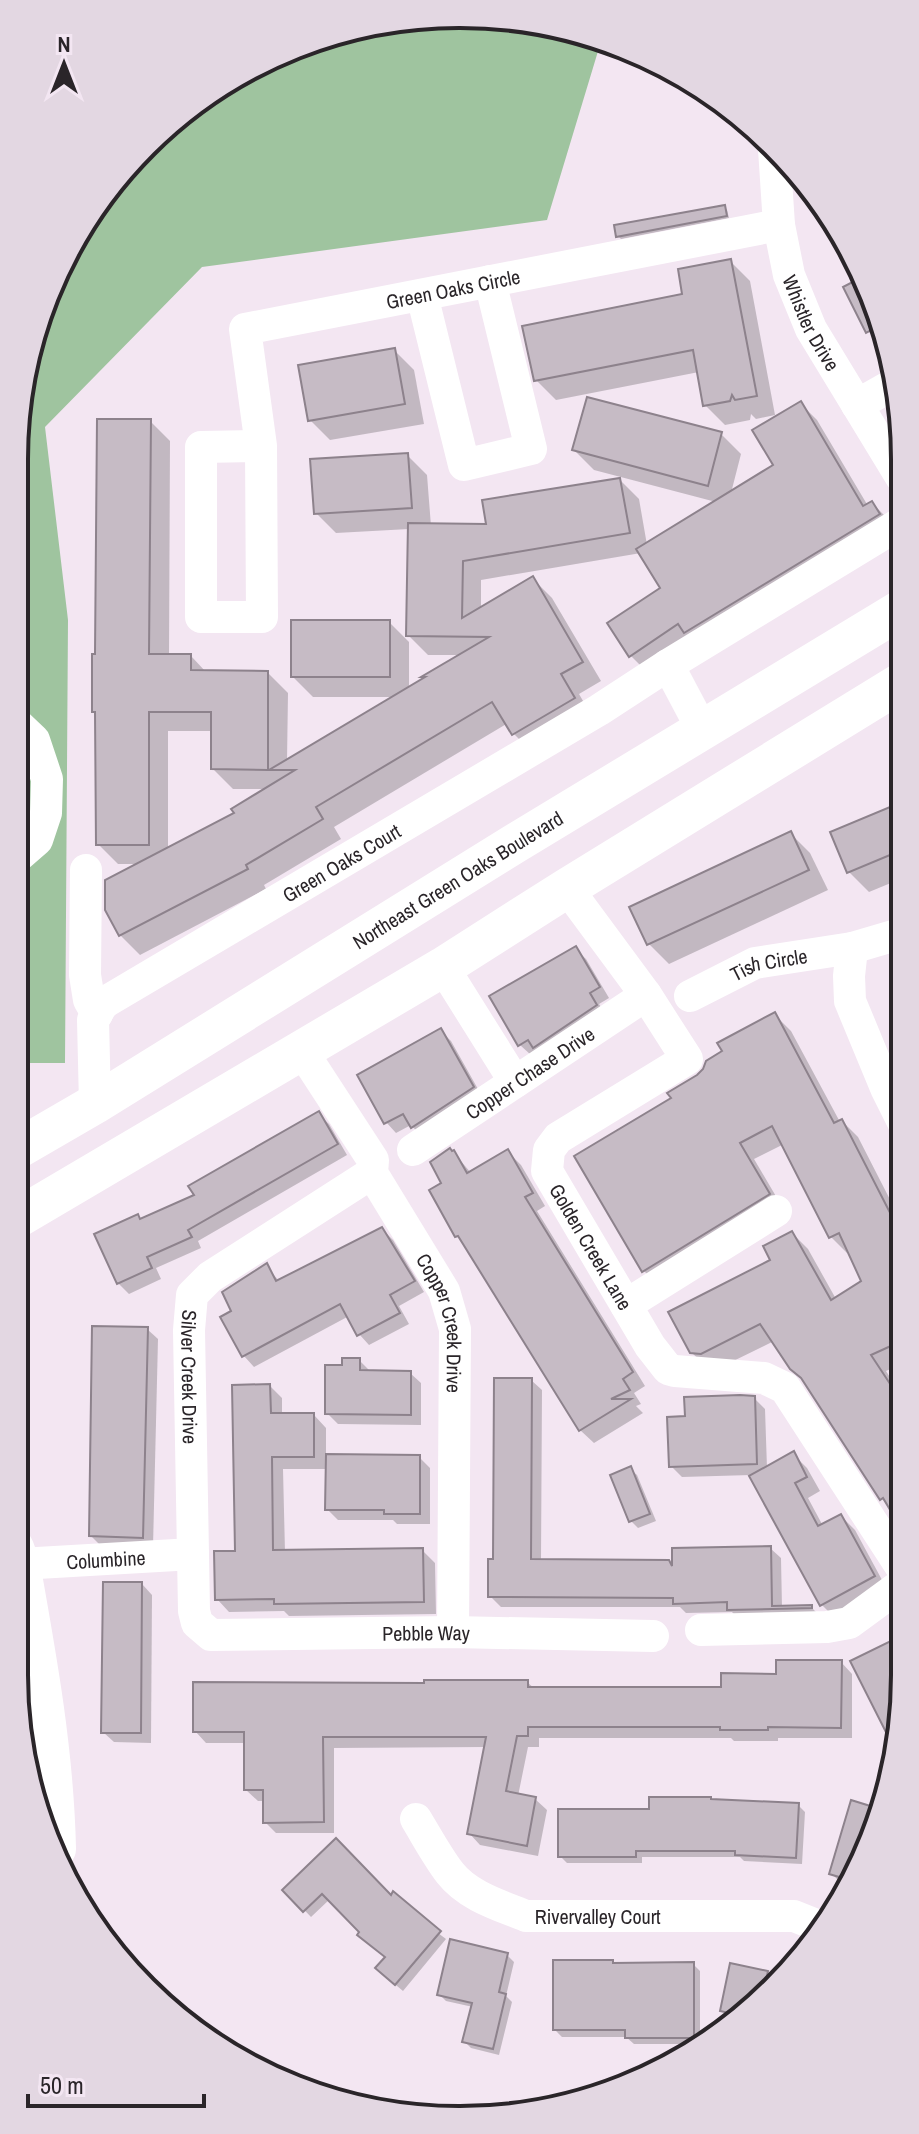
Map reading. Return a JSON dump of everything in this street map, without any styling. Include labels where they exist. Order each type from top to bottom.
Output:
[{"type":"main road","name":"Northeast Green Oaks Boulevard","points":[[28,1143],[891,616]]},
{"type":"main road","points":[[28,1212],[443,967],[891,689]]},
{"type":"main road","points":[[267,997],[302,1051]]},
{"type":"main road","points":[[28,1679],[44,1698],[55,1825]]},
{"type":"street","name":"Whistler Drive","points":[[775,165],[779,225],[789,275],[811,329],[891,461]]},
{"type":"street","name":"Green Oaks Circle","points":[[261,446],[245,329],[779,225]]},
{"type":"street","points":[[422,295],[464,465],[531,449],[490,281]]},
{"type":"street","points":[[857,405],[885,389]]},
{"type":"street","points":[[261,446],[262,617],[201,617],[201,447],[261,446]]},
{"type":"street","name":"Green Oaks Court","points":[[97,1014],[107,1001],[585,718],[891,529]]},
{"type":"street","points":[[668,665],[703,731]]},
{"type":"street","points":[[28,734],[34,740],[47,779],[46,813],[37,840],[28,848]]},
{"type":"street","points":[[86,870],[85,975],[89,1000],[97,1014],[93,1020],[95,1104]]},
{"type":"street","name":"Golden Creek Lane","points":[[567,888],[646,995],[687,1059],[558,1138],[549,1150],[547,1171],[650,1346],[668,1369],[764,1378],[785,1388],[891,1551]]},
{"type":"street","name":"Tish Circle","points":[[690,996],[755,963],[852,948],[891,937]]},
{"type":"street","points":[[852,948],[850,1001],[891,1098]]},
{"type":"street","points":[[443,967],[515,1082]]},
{"type":"street","name":"Copper Chase Drive","points":[[413,1150],[646,995]]},
{"type":"street","name":"Copper Creek Drive","points":[[302,1051],[373,1160],[372,1173],[444,1291],[455,1329],[453,1632]]},
{"type":"street","name":"Silver Creek Drive","points":[[202,1628],[194,1611],[189,1330],[192,1295],[210,1277],[372,1173]]},
{"type":"street","points":[[626,1305],[776,1211]]},
{"type":"street","name":"Columbine","points":[[28,1556],[193,1554]]},
{"type":"street","points":[[701,1630],[827,1627],[849,1623],[891,1592]]},
{"type":"street","name":"Pebble Way","points":[[202,1628],[211,1635],[453,1632],[653,1636]]},
{"type":"street","name":"Rivervalley Court","points":[[416,1819],[451,1874],[465,1888],[526,1916],[794,1916],[812,1923]]},
{"type":"green space","points":[[460,28],[544,36],[598,51],[547,220],[202,267],[45,427],[68,620],[65,1063],[28,1063],[28,460],[36,375],[51,321],[72,269],[117,197],[154,154],[220,101],[294,61],[375,36]]},
{"type":"building","points":[[725,205],[727,216],[616,237],[614,225]]},
{"type":"building","points":[[731,259],[757,396],[735,400],[732,395],[730,401],[703,406],[693,350],[534,381],[522,326],[682,294],[678,269]]},
{"type":"building","points":[[853,282],[871,330],[866,333],[843,287]]},
{"type":"building","points":[[395,348],[405,404],[308,421],[298,365]]},
{"type":"building","points":[[587,397],[722,432],[708,486],[572,450]]},
{"type":"building","points":[[801,401],[863,506],[872,501],[880,514],[684,633],[678,624],[629,657],[607,623],[660,588],[636,549],[773,465],[752,430]]},
{"type":"building","points":[[97,419],[151,419],[149,654],[191,654],[191,670],[268,671],[268,770],[211,769],[211,712],[149,712],[149,845],[96,845],[92,654],[95,654]]},
{"type":"building","points":[[408,453],[412,508],[314,514],[310,459]]},
{"type":"building","points":[[620,478],[630,533],[463,561],[462,618],[533,576],[583,662],[561,674],[575,698],[512,735],[492,702],[316,807],[323,819],[246,865],[248,869],[119,936],[105,910],[105,880],[234,813],[231,809],[295,770],[269,770],[489,637],[406,636],[408,523],[486,524],[482,500]]},
{"type":"building","points":[[291,620],[390,620],[390,677],[291,677]]},
{"type":"building","points":[[891,807],[891,855],[847,873],[830,832]]},
{"type":"building","points":[[791,831],[809,870],[647,945],[629,907]]},
{"type":"building","points":[[576,946],[600,987],[590,993],[597,1005],[533,1048],[528,1040],[518,1046],[489,996]]},
{"type":"building","points":[[775,1012],[834,1123],[842,1119],[891,1215],[891,1346],[871,1355],[891,1385],[891,1511],[883,1498],[880,1500],[801,1378],[790,1369],[760,1324],[701,1354],[690,1353],[668,1312],[770,1260],[763,1246],[792,1231],[831,1300],[861,1281],[839,1233],[829,1238],[772,1126],[740,1143],[770,1194],[642,1272],[574,1156],[671,1098],[667,1093],[697,1075],[706,1061],[722,1051],[717,1043]]},
{"type":"building","points":[[441,1028],[474,1087],[411,1128],[403,1114],[384,1124],[357,1075]]},
{"type":"building","points":[[319,1111],[338,1144],[188,1230],[192,1237],[147,1257],[152,1268],[117,1284],[94,1234],[138,1214],[140,1219],[194,1195],[188,1186]]},
{"type":"building","points":[[450,1148],[467,1173],[508,1149],[533,1193],[525,1197],[633,1372],[623,1379],[630,1390],[611,1399],[631,1399],[579,1431],[458,1236],[455,1237],[429,1190],[441,1183],[430,1162]]},
{"type":"building","points":[[382,1227],[415,1281],[390,1295],[400,1313],[357,1336],[340,1304],[242,1357],[220,1317],[231,1311],[222,1292],[267,1263],[276,1281]]},
{"type":"building","points":[[92,1326],[148,1327],[143,1538],[89,1536]]},
{"type":"building","points":[[342,1358],[360,1358],[360,1370],[411,1371],[411,1415],[325,1414],[325,1365],[342,1365]]},
{"type":"building","points":[[494,1378],[532,1378],[531,1559],[669,1560],[672,1566],[672,1548],[771,1546],[772,1606],[812,1605],[812,1608],[727,1610],[727,1602],[673,1604],[673,1598],[488,1597],[488,1559],[493,1559]]},
{"type":"building","points":[[270,1384],[271,1413],[314,1413],[314,1457],[272,1457],[273,1550],[423,1548],[424,1602],[274,1604],[274,1599],[215,1600],[214,1551],[235,1551],[232,1385]]},
{"type":"building","points":[[755,1396],[757,1464],[669,1467],[667,1417],[685,1416],[684,1397]]},
{"type":"building","points":[[794,1451],[807,1477],[795,1483],[818,1526],[841,1514],[875,1576],[820,1606],[749,1476]]},
{"type":"building","points":[[326,1454],[420,1455],[420,1514],[384,1514],[384,1510],[325,1510]]},
{"type":"building","points":[[631,1466],[650,1514],[629,1522],[610,1475]]},
{"type":"building","points":[[103,1582],[142,1582],[141,1733],[101,1733]]},
{"type":"building","points":[[891,1641],[887,1733],[850,1661]]},
{"type":"building","points":[[776,1660],[842,1660],[841,1728],[528,1727],[528,1736],[517,1736],[506,1791],[536,1797],[527,1846],[467,1834],[486,1737],[323,1737],[324,1822],[263,1823],[263,1790],[244,1790],[244,1732],[193,1732],[193,1682],[528,1680],[528,1687],[721,1687],[721,1673],[776,1674]]},
{"type":"building","points":[[649,1797],[711,1797],[799,1803],[796,1858],[735,1855],[735,1851],[636,1851],[636,1857],[558,1857],[558,1809],[649,1809]]},
{"type":"building","points":[[851,1800],[870,1806],[840,1877],[829,1874]]},
{"type":"building","points":[[336,1838],[391,1895],[393,1891],[441,1931],[395,1985],[375,1968],[385,1957],[357,1935],[359,1932],[322,1894],[303,1912],[282,1890]]},
{"type":"building","points":[[450,1939],[508,1953],[499,1992],[506,1994],[493,2049],[462,2042],[472,2003],[437,1995]]},
{"type":"building","points":[[553,1960],[694,1962],[694,2036],[691,2038],[625,2038],[625,2030],[553,2030]]},
{"type":"building","points":[[730,1963],[768,1971],[766,1978],[744,1999],[727,2013],[720,2011]]}]
